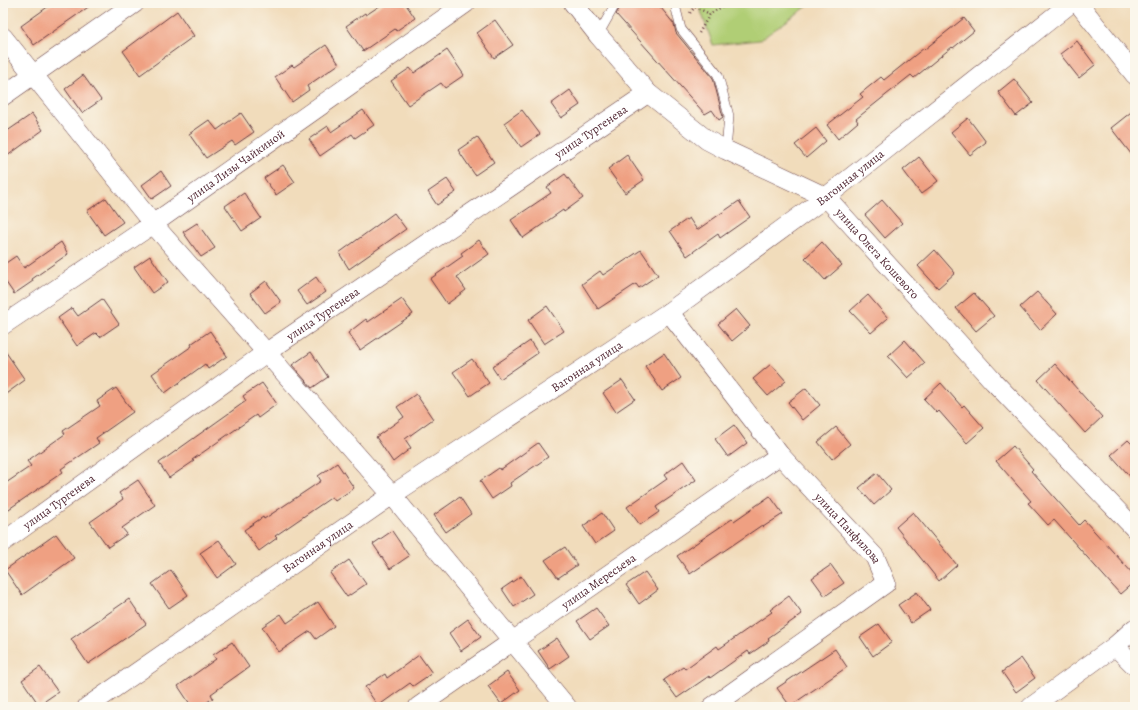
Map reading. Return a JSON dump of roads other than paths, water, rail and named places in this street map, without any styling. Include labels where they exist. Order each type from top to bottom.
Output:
[{"type":"street","points":[[3,96],[135,3]]},
{"type":"street","name":"улица Лизы Чайкиной","points":[[3,325],[153,224],[466,3]]},
{"type":"street","name":"улица Олега Кошевого","points":[[573,3],[598,35],[648,93],[707,140],[826,197],[994,382],[1135,528]]},
{"type":"street","name":"Вагонная улица","points":[[88,707],[392,495],[669,312],[826,197],[1071,3]]},
{"type":"street","points":[[1078,3],[1135,75]]},
{"type":"street","points":[[3,38],[153,224],[392,495],[566,707]]},
{"type":"street","name":"улица Тургенева","points":[[3,542],[267,352],[648,93]]},
{"type":"street","name":"улица Панфилова","points":[[669,312],[780,455],[875,557],[886,583],[712,707]]},
{"type":"street","name":"улица Мересьева","points":[[418,707],[780,455]]},
{"type":"street","points":[[1031,707],[1115,646],[1135,628]]},
{"type":"street","points":[[1115,646],[1135,666]]},
{"type":"lane","points":[[598,35],[616,3]]},
{"type":"lane","points":[[676,9],[681,29],[718,75],[730,116],[726,150]]}]
